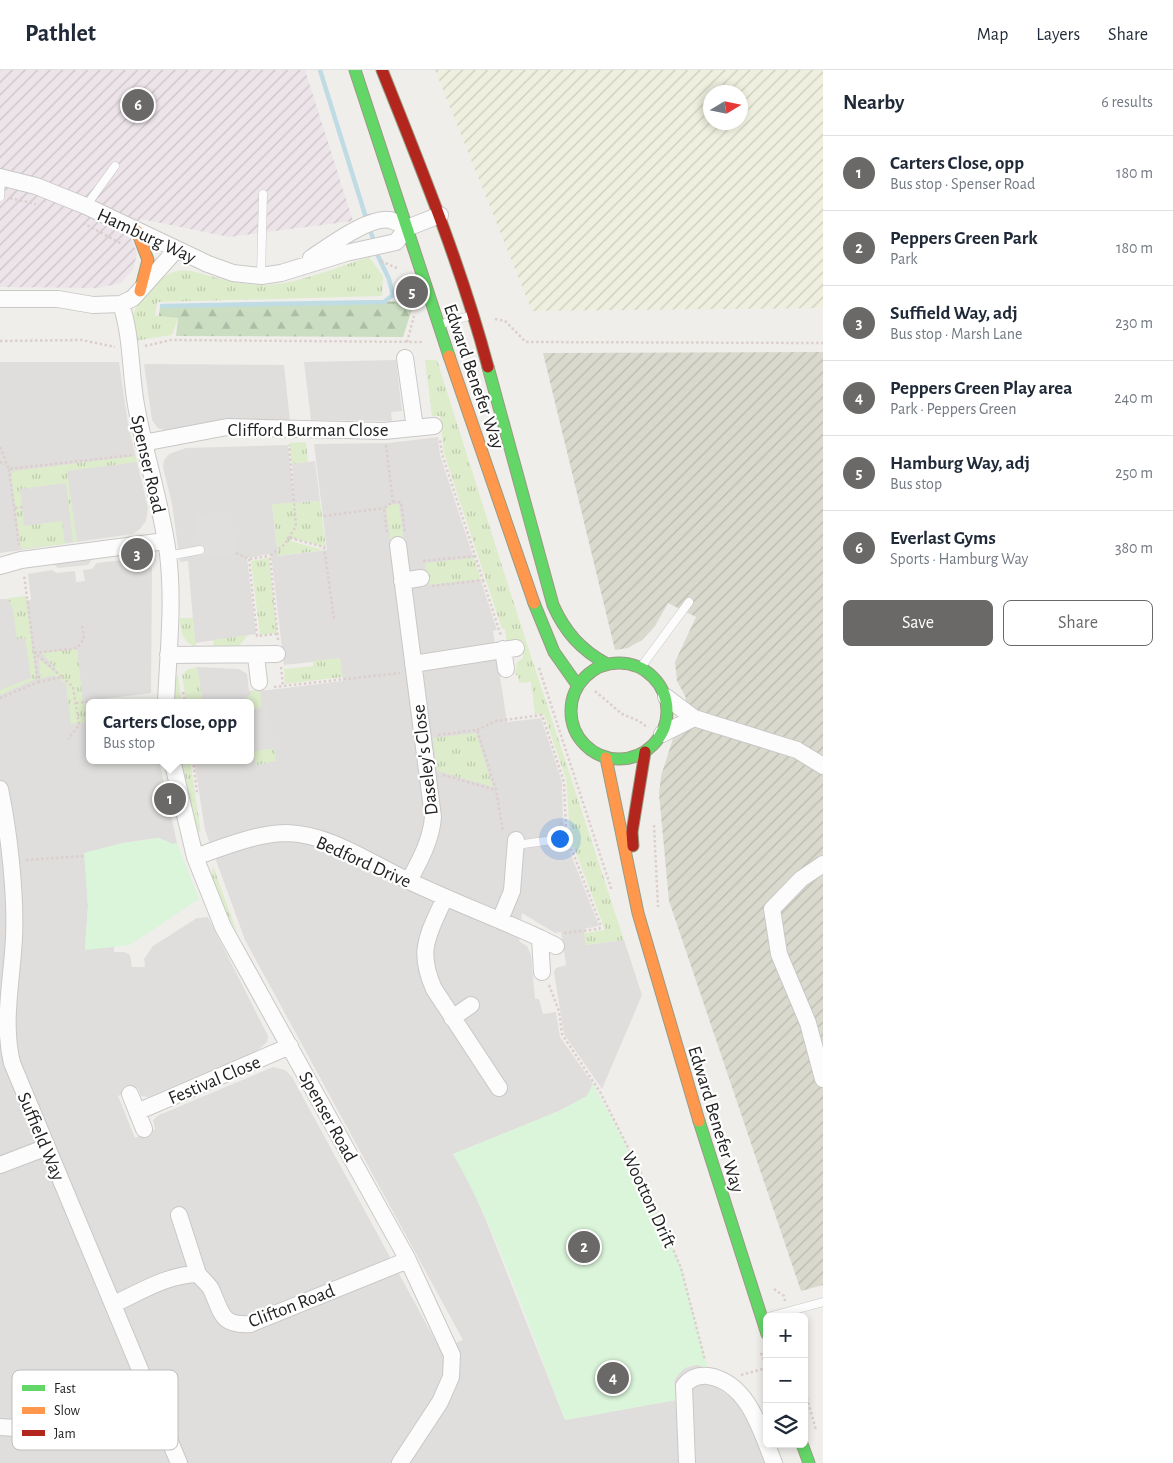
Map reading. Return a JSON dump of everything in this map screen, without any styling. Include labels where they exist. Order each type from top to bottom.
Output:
[{"type":"main road","name":"Edward Benefer Way","points":[[355,70],[439,325],[536,606],[551,644],[569,677],[578,686]]},
{"type":"main road","name":"Edward Benefer Way","points":[[382,70],[440,214],[474,315],[548,593],[557,616],[568,635],[582,650],[607,664],[628,663],[641,667]]},
{"type":"main road","points":[[137,231],[148,260],[140,291]]},
{"type":"main road","points":[[607,664],[586,676],[578,686],[572,700],[571,714],[574,729],[582,742],[593,752],[606,758],[620,759],[644,752],[660,737],[667,716],[666,697],[660,685],[641,667]]},
{"type":"main road","name":"Edward Benefer Way","points":[[638,913],[632,832],[644,752]]},
{"type":"main road","name":"Edward Benefer Way","points":[[606,758],[638,913],[698,1119],[764,1313]]},
{"type":"main road","points":[[803,1448],[808,1463]]},
{"type":"street","name":"Hamburg Way","points":[[0,177],[36,186],[82,214],[137,231],[176,250],[233,273],[261,276],[297,268],[346,253],[396,242],[407,228],[440,214]]},
{"type":"street","name":"Hamburg Way","points":[[297,268],[339,239],[380,220],[391,220],[407,228]]},
{"type":"street","points":[[0,299],[58,299],[93,305],[121,304],[133,298],[176,250]]},
{"type":"street","name":"Spenser Road","points":[[121,304],[130,340],[135,403],[157,494],[167,548],[170,582],[166,699]]},
{"type":"street","name":"Clifford Burman Close","points":[[405,358],[415,428]]},
{"type":"street","name":"Clifford Burman Close","points":[[145,448],[227,427],[384,432],[434,426]]},
{"type":"street","name":"Daseley's Close","points":[[398,545],[433,817],[432,831],[409,881]]},
{"type":"street","points":[[0,566],[21,560],[167,548]]},
{"type":"street","points":[[402,580],[422,570]]},
{"type":"street","points":[[413,668],[510,648],[506,668]]},
{"type":"street","points":[[168,655],[256,656],[277,654]]},
{"type":"street","points":[[256,656],[264,685]]},
{"type":"street","points":[[666,697],[694,718],[797,750],[823,766]]},
{"type":"street","points":[[660,737],[694,718]]},
{"type":"street","name":"Spenser Road","points":[[173,764],[195,857],[223,927],[408,1260],[444,1332],[452,1355],[451,1377],[440,1402],[400,1463]]},
{"type":"street","name":"Suffield Way","points":[[0,789],[10,860],[14,935],[6,1027],[12,1063],[140,1370]]},
{"type":"street","name":"Bedford Drive","points":[[195,857],[268,836],[286,833],[306,835],[328,842],[409,881],[556,946]]},
{"type":"street","points":[[500,920],[512,890],[516,842]]},
{"type":"street","points":[[823,864],[800,879],[772,909],[779,954],[816,1020],[823,1079]]},
{"type":"street","points":[[445,897],[424,952],[424,963],[434,989],[499,1088]]},
{"type":"street","points":[[540,938],[542,972]]},
{"type":"street","points":[[452,1018],[470,1005]]},
{"type":"street","name":"Festival Close","points":[[137,1112],[290,1046]]},
{"type":"street","points":[[130,1094],[144,1129]]},
{"type":"street","points":[[0,1165],[47,1147]]},
{"type":"street","name":"Clifton Road","points":[[179,1216],[198,1274],[210,1287],[221,1316],[236,1325],[250,1324],[408,1260]]},
{"type":"street","points":[[114,1304],[168,1280],[185,1274],[198,1274]]},
{"type":"street","points":[[687,1463],[684,1386],[693,1378],[716,1378],[740,1394],[754,1417],[774,1463]]},
{"type":"street","name":"Suffield Way","points":[[174,1450],[179,1463]]},
{"type":"lane","points":[[82,214],[115,166]]},
{"type":"lane","points":[[0,177],[0,197]]},
{"type":"lane","points":[[261,276],[263,194]]},
{"type":"lane","points":[[439,325],[474,315]]},
{"type":"lane","points":[[167,548],[200,550]]},
{"type":"lane","points":[[641,667],[689,602]]},
{"type":"lane","points":[[516,842],[564,840]]},
{"type":"lane","points":[[779,1313],[823,1302]]},
{"type":"path","points":[[0,197],[45,206]]},
{"type":"path","points":[[82,214],[148,260]]},
{"type":"path","points":[[474,315],[505,321],[526,342],[823,343]]},
{"type":"path","points":[[0,341],[82,340],[130,350],[171,340],[407,340]]},
{"type":"path","points":[[434,426],[483,580],[501,632],[510,648]]},
{"type":"path","points":[[236,553],[249,560],[270,556],[278,552],[290,538],[297,520],[287,429]]},
{"type":"path","points":[[324,516],[384,508],[393,502],[384,432]]},
{"type":"path","points":[[0,447],[9,469],[38,682]]},
{"type":"path","points":[[9,469],[145,448]]},
{"type":"path","points":[[0,462],[6,464]]},
{"type":"path","points":[[14,508],[23,507]]},
{"type":"path","points":[[384,508],[389,545],[398,545]]},
{"type":"path","points":[[290,538],[324,547],[334,619]]},
{"type":"path","points":[[270,556],[278,634],[277,654],[281,663],[284,686]]},
{"type":"path","points":[[475,556],[422,570],[427,587],[483,580]]},
{"type":"path","points":[[249,560],[257,636],[278,634]]},
{"type":"path","points":[[35,653],[77,648],[84,639],[82,624]]},
{"type":"path","points":[[35,653],[73,688],[79,725],[68,740]]},
{"type":"path","points":[[264,685],[284,686],[413,668]]},
{"type":"path","points":[[586,676],[594,690],[622,714],[647,726],[660,737]]},
{"type":"path","points":[[0,698],[38,682],[62,677]]},
{"type":"path","points":[[76,703],[86,702]]},
{"type":"path","points":[[422,737],[477,730],[496,721],[542,716],[564,782],[566,832]]},
{"type":"path","points":[[477,730],[496,790],[502,830],[516,842]]},
{"type":"path","points":[[426,770],[496,790]]},
{"type":"path","points":[[654,819],[658,911]]},
{"type":"path","points":[[540,938],[599,929],[601,926],[572,850],[569,850],[564,840]]},
{"type":"path","points":[[10,860],[84,856]]},
{"type":"path","name":"Wootton Drift","points":[[542,972],[557,1005],[562,1034],[600,1092],[642,1178],[681,1268],[716,1378]]},
{"type":"path","points":[[773,1289],[784,1296],[787,1310]]},
{"type":"path","points":[[716,1378],[763,1369]]},
{"type":"path","points":[[808,1401],[818,1434]]},
{"type":"shaded area","points":[[0,70],[305,70],[353,221],[229,237],[141,219],[130,236],[137,253],[133,270],[121,283],[99,288],[0,287]]},
{"type":"shaded area","points":[[823,352],[823,1285],[801,1291],[669,901],[659,794],[661,776],[686,698],[677,681],[675,662],[696,617],[668,603],[655,626],[642,640],[628,648],[615,650],[543,353]]},
{"type":"shaded area","points":[[396,360],[402,411],[391,412],[392,421],[311,420],[304,362]]},
{"type":"shaded area","points":[[0,362],[119,362],[128,424],[148,508],[146,521],[139,530],[132,534],[0,553]]},
{"type":"shaded area","points":[[144,364],[284,365],[290,421],[227,422],[164,430],[158,428],[152,420]]},
{"type":"shaded area","points":[[438,437],[440,455],[497,630],[493,631],[507,722],[541,718],[562,782],[563,820],[570,852],[599,926],[584,929],[586,945],[624,940],[642,995],[602,1089],[564,1034],[554,972],[556,968],[566,965],[561,932],[555,933],[522,913],[519,941],[527,946],[531,955],[535,999],[539,999],[543,1014],[556,1012],[560,1037],[593,1084],[587,1096],[559,1111],[453,1154],[469,1181],[488,1225],[565,1420],[676,1400],[674,1381],[678,1374],[684,1368],[700,1364],[707,1381],[736,1401],[748,1418],[768,1463],[0,1463],[0,599],[31,600],[28,574],[52,570],[57,573],[75,571],[76,582],[85,581],[83,570],[92,569],[97,563],[142,558],[152,568],[151,693],[103,699],[86,699],[86,764],[160,764],[177,843],[173,844],[158,838],[123,843],[85,853],[88,906],[85,949],[114,947],[114,952],[124,952],[130,955],[132,967],[145,967],[144,959],[153,946],[197,918],[208,917],[268,1036],[267,1042],[258,1050],[148,1097],[141,1096],[138,1088],[118,1096],[135,1138],[155,1129],[153,1120],[159,1115],[273,1067],[285,1070],[292,1077],[440,1349],[463,1340],[245,940],[205,830],[195,764],[254,764],[254,699],[202,699],[197,667],[239,669],[247,674],[249,691],[269,690],[343,681],[340,659],[284,665],[271,554],[247,558],[256,634],[195,643],[188,561],[180,562],[172,504],[163,467],[164,460],[169,454],[186,448],[288,445],[294,503],[272,504],[278,556],[327,550],[314,444],[389,443]]},
{"type":"shaded area","points":[[315,461],[320,501],[294,503],[292,464]]},
{"type":"shaded area","points":[[231,511],[236,553],[201,558],[196,515]]},
{"type":"shaded area","points":[[93,558],[88,565],[58,568],[52,563]]},
{"type":"shaded area","points":[[269,706],[274,748],[254,751],[254,709]]},
{"type":"green space","points":[[435,70],[823,70],[823,308],[532,311]]},
{"type":"green space","points":[[369,257],[383,276],[382,296],[157,302],[155,315],[178,318],[172,335],[134,341],[133,318],[139,302],[158,281],[173,272],[181,270],[197,272],[245,284],[262,285],[302,279]]},
{"type":"green space","points":[[411,301],[414,303],[403,337],[176,336],[178,318],[159,316],[160,307]]},
{"type":"green space","points":[[425,360],[437,360],[515,607],[624,940],[586,945],[584,933],[605,930],[574,847],[571,848],[566,779],[544,714],[535,714],[531,682],[519,683],[518,676],[515,674],[517,662],[523,658],[521,645],[507,646],[505,629],[502,629],[444,453],[440,416],[432,416]]},
{"type":"green space","points":[[306,442],[308,462],[292,464],[289,443]]},
{"type":"green space","points":[[135,456],[137,462],[67,471],[77,542],[73,542],[66,483],[20,489],[24,526],[62,521],[65,544],[21,549],[11,475],[14,471]]},
{"type":"green space","points":[[320,501],[326,547],[292,538],[290,541],[324,550],[278,556],[272,504]]},
{"type":"green space","points":[[399,504],[404,541],[391,543],[386,508],[389,505]]},
{"type":"green space","points":[[269,558],[277,633],[260,635],[251,561]]},
{"type":"green space","points":[[474,558],[481,579],[428,585],[425,563]]},
{"type":"green space","points":[[26,596],[36,677],[40,676],[39,659],[55,672],[57,670],[42,653],[77,649],[83,703],[86,703],[86,722],[71,724],[66,684],[54,675],[33,680],[0,695],[0,690],[31,678],[25,638],[17,639],[13,610],[8,598]]},
{"type":"green space","points":[[180,618],[193,618],[196,647],[191,645],[183,636]]},
{"type":"green space","points":[[248,635],[239,646],[214,647],[213,640]]},
{"type":"green space","points":[[340,658],[343,677],[285,684],[284,669],[313,666],[313,661]]},
{"type":"green space","points":[[197,667],[202,699],[185,699],[182,675],[187,670]]},
{"type":"green space","points":[[178,674],[181,699],[173,699],[174,684]]},
{"type":"green space","points":[[260,690],[262,707],[254,709],[254,699],[246,699],[250,696],[251,691]]},
{"type":"green space","points":[[476,733],[493,787],[437,771],[433,738]]},
{"type":"green space","points":[[274,748],[276,761],[256,765],[254,751]]},
{"type":"green space","points":[[180,764],[191,764],[201,833],[196,829]]},
{"type":"green space","points":[[159,838],[173,844],[177,843],[199,899],[130,945],[85,950],[88,906],[84,853],[123,843]]},
{"type":"green space","points":[[213,866],[238,935],[224,911],[216,892],[212,875]]},
{"type":"green space","points":[[593,1084],[643,1177],[681,1268],[708,1368],[693,1365],[681,1372],[674,1381],[676,1400],[565,1420],[500,1250],[470,1185],[453,1154],[559,1111],[587,1096]]},
{"type":"waterway","points":[[320,70],[367,221]]},
{"type":"waterway","points":[[369,228],[373,238]]},
{"type":"waterway","points":[[162,306],[384,302],[393,295],[389,279],[378,256]]},
{"type":"traffic: fast","points":[[355,70],[449,356]]},
{"type":"traffic: fast","points":[[488,367],[553,605],[563,624],[575,639],[589,653],[607,664]]},
{"type":"traffic: fast","points":[[534,603],[554,652],[578,686]]},
{"type":"traffic: fast","points":[[619,663],[637,666],[653,677],[664,693],[667,711],[664,729],[653,745],[637,756],[619,759],[601,756],[585,745],[574,729],[571,711],[574,693],[585,677],[601,666],[619,663]]},
{"type":"traffic: fast","points":[[699,1121],[763,1321]]},
{"type":"traffic: fast","points":[[803,1448],[809,1463]]},
{"type":"traffic: slow","points":[[137,231],[148,260],[140,291]]},
{"type":"traffic: slow","points":[[449,356],[534,603]]},
{"type":"traffic: slow","points":[[606,758],[638,913],[699,1121]]},
{"type":"traffic: jam","points":[[382,70],[453,254],[488,367]]},
{"type":"traffic: jam","points":[[633,846],[632,832],[645,752]]},
{"type":"place","name":"Everlast Gyms","points":[[138,105]]},
{"type":"place","name":"Hamburg Way, adj","points":[[412,292]]},
{"type":"place","name":"Suffield Way, adj","points":[[137,554]]},
{"type":"place","name":"Carters Close, opp","points":[[170,799]]},
{"type":"place","name":"Peppers Green Park","points":[[584,1247]]},
{"type":"place","name":"Peppers Green Play area","points":[[613,1378]]}]
